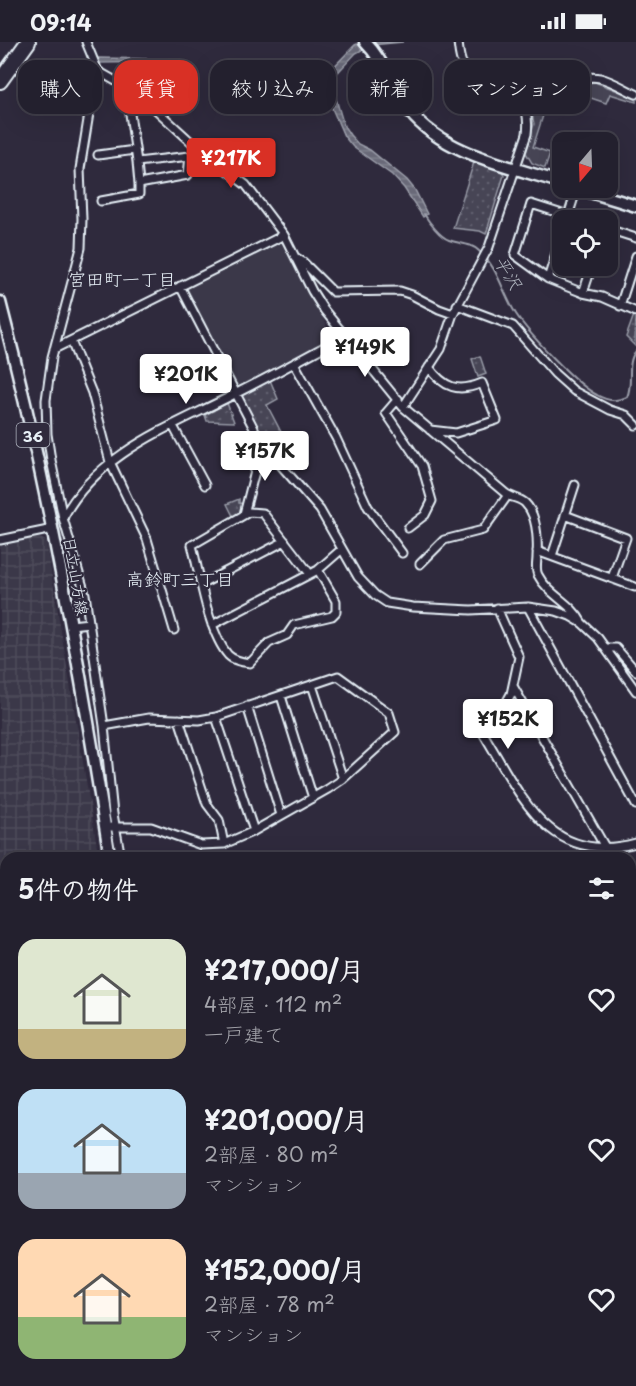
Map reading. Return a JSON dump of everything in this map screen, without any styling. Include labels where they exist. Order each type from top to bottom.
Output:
[{"type":"highway","points":[[0,81],[28,42]]},
{"type":"main road","points":[[368,45],[387,70],[408,110],[430,133],[458,149],[552,180]]},
{"type":"main road","points":[[610,198],[636,206]]},
{"type":"main road","name":"日立山方線","points":[[0,302],[22,386],[53,529],[110,827],[110,852]]},
{"type":"street","points":[[86,42],[93,60]]},
{"type":"street","points":[[458,42],[461,60]]},
{"type":"street","points":[[102,73],[140,95],[200,150],[246,185],[284,235],[324,310],[403,407],[508,495],[525,503],[533,514],[537,551],[536,573],[546,586],[577,613],[582,623]]},
{"type":"street","points":[[590,77],[601,78],[636,94]]},
{"type":"street","points":[[89,114],[80,170],[81,248],[54,349],[46,394],[47,434],[63,518],[81,577],[104,726],[110,827],[119,852]]},
{"type":"street","points":[[101,201],[139,194],[130,114]]},
{"type":"street","points":[[403,407],[441,349],[457,305],[487,252],[526,134],[527,114]]},
{"type":"street","points":[[98,155],[135,150]]},
{"type":"street","points":[[137,162],[190,156],[200,150]]},
{"type":"street","points":[[139,184],[188,175],[190,156]]},
{"type":"street","points":[[552,212],[531,204],[515,255],[548,279],[602,297],[636,312]]},
{"type":"street","points":[[618,232],[636,238]]},
{"type":"street","points":[[54,349],[284,235]]},
{"type":"street","points":[[620,306],[636,256]]},
{"type":"street","points":[[295,257],[333,292],[400,291],[453,314]]},
{"type":"street","points":[[548,279],[552,266]]},
{"type":"street","points":[[583,292],[589,276]]},
{"type":"street","points":[[180,286],[262,444],[320,510],[358,577],[375,595],[387,603],[412,607],[471,610],[528,607],[556,611],[582,623],[608,648],[636,691]]},
{"type":"street","points":[[457,305],[513,326],[555,374],[574,391],[610,410],[626,415],[636,425]]},
{"type":"street","points":[[63,518],[76,495],[110,462],[173,426],[346,335]]},
{"type":"street","points":[[71,341],[92,393],[110,462],[147,539],[174,630]]},
{"type":"street","points":[[294,363],[336,438],[368,507],[402,553]]},
{"type":"street","points":[[429,368],[437,379],[447,386],[471,388],[482,383],[497,420],[456,433],[429,430]]},
{"type":"street","points":[[398,399],[386,413],[422,465],[432,501],[425,515],[408,528]]},
{"type":"street","points":[[173,426],[205,485]]},
{"type":"street","points":[[244,514],[262,444]]},
{"type":"street","points":[[552,556],[575,485]]},
{"type":"street","points":[[420,564],[444,540],[483,530],[508,495]]},
{"type":"street","points":[[263,513],[336,601],[336,612],[332,616],[294,625],[287,635],[269,644],[250,663],[234,660],[228,655],[212,625],[192,545],[244,514],[263,513]]},
{"type":"street","points":[[565,515],[626,538],[636,537]]},
{"type":"street","points":[[0,540],[53,529]]},
{"type":"street","points":[[612,578],[626,538]]},
{"type":"street","points":[[202,584],[285,541]]},
{"type":"street","points":[[212,625],[314,572],[342,549]]},
{"type":"street","points":[[537,551],[635,587]]},
{"type":"street","points":[[528,607],[636,805]]},
{"type":"street","points":[[497,608],[519,657],[513,686],[506,703],[489,721],[483,733],[539,821],[560,838],[573,843],[604,847],[636,843]]},
{"type":"street","points":[[71,625],[88,623]]},
{"type":"street","points":[[608,648],[616,648],[636,671]]},
{"type":"street","points":[[104,726],[149,718],[200,720],[216,717],[338,676],[389,713],[395,732],[342,779],[313,798],[254,831],[224,844],[201,845],[151,827],[110,827]]},
{"type":"street","points":[[312,685],[342,779]]},
{"type":"street","points":[[513,686],[604,847]]},
{"type":"street","points":[[281,696],[313,798]]},
{"type":"street","points":[[247,706],[281,815]]},
{"type":"street","points":[[216,717],[254,831]]},
{"type":"street","points":[[179,719],[207,804],[219,820],[224,844]]},
{"type":"shaded area","points":[[281,238],[331,335],[330,339],[239,388],[185,288]]},
{"type":"shaded area","points":[[36,536],[46,541],[98,852],[0,852],[0,544]]},
{"type":"green space","points":[[595,82],[636,98],[636,102],[610,94],[606,103],[590,98],[590,83]]},
{"type":"green space","points":[[532,114],[543,114],[533,147],[550,153],[545,168],[532,163],[526,153],[534,124]]},
{"type":"green space","points":[[475,159],[500,168],[504,175],[486,234],[480,231],[453,228]]},
{"type":"green space","points":[[634,315],[636,316],[635,346],[626,337]]},
{"type":"green space","points":[[480,356],[486,374],[478,377],[472,359]]},
{"type":"green space","points":[[270,380],[278,399],[267,405],[281,432],[263,441],[241,396]]},
{"type":"green space","points":[[227,403],[234,422],[207,421],[205,415]]},
{"type":"green space","points":[[239,499],[239,503],[247,504],[244,514],[235,520],[227,504]]},
{"type":"water","points":[[362,42],[403,42],[371,45],[356,53],[336,74],[336,65],[355,45]]},
{"type":"water","points":[[98,58],[162,60],[114,60],[114,63],[102,63],[102,60]]},
{"type":"water","points":[[336,99],[344,126],[350,135],[358,144],[370,150],[407,180],[415,190],[427,214],[423,217],[404,188],[392,175],[353,147],[344,136],[334,114]]},
{"type":"waterway","name":"平沢","points":[[424,214],[442,236],[472,246],[486,257],[522,323],[542,346],[588,389],[608,400],[620,400],[627,397],[630,367],[636,351]]},
{"type":"district","name":"宮田町一丁目","points":[[122,278]]},
{"type":"district","name":"高鈴町三丁目","points":[[180,578]]}]
